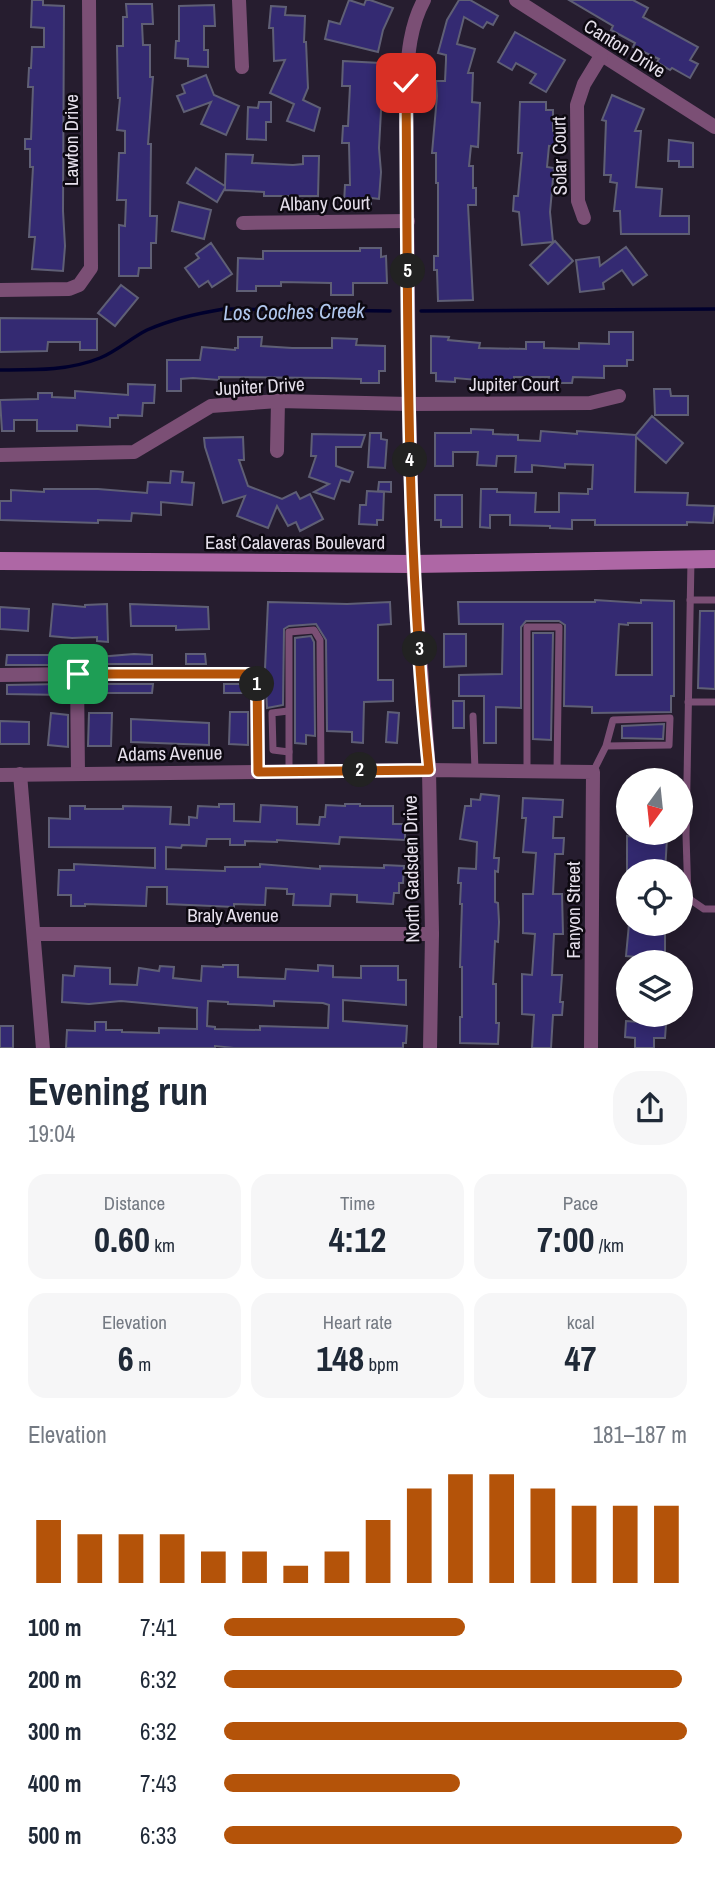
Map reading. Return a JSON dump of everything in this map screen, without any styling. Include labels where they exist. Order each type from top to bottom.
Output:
[{"type":"main road","name":"East Calaveras Boulevard","points":[[0,561],[413,564],[715,559]]},
{"type":"street","name":"Lawton Drive","points":[[0,290],[69,289],[79,285],[91,268],[89,0]]},
{"type":"street","points":[[239,0],[242,67]]},
{"type":"street","name":"North Gadsden Drive","points":[[425,0],[414,23],[407,62],[409,404],[413,564],[429,770],[432,934],[430,1048]]},
{"type":"street","name":"Canton Drive","points":[[516,0],[715,127]]},
{"type":"street","name":"Solar Court","points":[[584,218],[578,201],[578,106],[584,83],[601,56]]},
{"type":"street","name":"Albany Court","points":[[243,223],[408,221]]},
{"type":"street","name":"Jupiter Court","points":[[409,404],[590,403],[619,396]]},
{"type":"street","points":[[277,451],[278,401]]},
{"type":"street","name":"Jupiter Drive","points":[[0,455],[135,452],[211,406],[278,401],[409,404]]},
{"type":"street","points":[[78,674],[78,774]]},
{"type":"street","points":[[0,675],[257,674],[258,772]]},
{"type":"street","name":"Adams Avenue","points":[[0,775],[429,770],[593,772]]},
{"type":"street","name":"Fanyon Street","points":[[591,1048],[593,772]]},
{"type":"street","points":[[20,774],[43,1048]]},
{"type":"street","name":"Braly Avenue","points":[[34,934],[432,934]]},
{"type":"lane","points":[[691,559],[688,898],[704,909],[715,909]]},
{"type":"lane","points":[[690,600],[715,600]]},
{"type":"lane","points":[[527,771],[527,627],[559,627],[557,772]]},
{"type":"lane","points":[[289,771],[289,632],[314,630],[320,640],[321,771]]},
{"type":"lane","points":[[688,702],[715,702]]},
{"type":"lane","points":[[288,711],[272,713],[272,742],[274,750],[289,752]]},
{"type":"lane","points":[[473,716],[475,771]]},
{"type":"lane","points":[[593,772],[606,746],[613,720],[670,718],[669,746],[606,746]]},
{"type":"building","points":[[32,0],[43,0],[43,5],[64,6],[63,271],[32,269],[35,237],[29,237],[33,167],[30,167],[30,149],[25,149],[25,139],[31,139],[33,87],[28,87],[32,47],[44,47],[44,28],[31,27]]},
{"type":"building","points":[[349,0],[364,5],[366,0],[370,0],[393,8],[383,30],[378,52],[325,39],[329,21],[340,24]]},
{"type":"building","points":[[459,0],[470,0],[498,16],[493,25],[487,22],[483,28],[464,17],[457,44],[475,49],[468,73],[473,73],[472,102],[480,103],[478,147],[471,146],[469,166],[473,166],[473,188],[476,188],[476,205],[468,205],[473,300],[438,301],[434,256],[438,256],[438,183],[436,153],[432,153],[436,81],[445,81],[446,55],[438,53],[447,20]]},
{"type":"building","points":[[569,0],[633,0],[648,8],[643,17],[698,47],[690,60],[698,64],[690,78],[672,68],[670,70],[657,62],[659,59],[633,47],[635,43],[611,30],[613,26]]},
{"type":"building","points":[[126,4],[152,4],[153,24],[142,24],[143,45],[150,45],[150,77],[153,77],[148,144],[151,144],[150,216],[157,216],[156,243],[151,243],[151,268],[139,268],[138,276],[119,276],[119,225],[125,226],[126,200],[117,200],[119,153],[125,153],[125,131],[117,130],[120,98],[117,46],[123,46]]},
{"type":"building","points":[[214,5],[215,26],[204,26],[204,50],[208,50],[208,67],[188,66],[188,59],[175,58],[176,41],[179,41],[179,6]]},
{"type":"building","points":[[271,6],[286,7],[285,15],[305,16],[308,88],[303,100],[320,108],[314,131],[287,121],[294,104],[270,93],[285,60],[274,61],[273,28],[269,28]]},
{"type":"building","points":[[515,32],[565,60],[546,92],[530,83],[536,74],[516,63],[512,70],[498,62]]},
{"type":"building","points":[[343,61],[380,63],[378,92],[382,92],[379,148],[381,172],[379,199],[371,198],[371,204],[344,203],[345,185],[350,185],[349,143],[342,143],[343,126],[348,126],[350,86],[342,86]]},
{"type":"building","points":[[206,75],[214,95],[239,106],[226,135],[201,124],[211,102],[184,112],[177,96],[185,93],[182,85]]},
{"type":"building","points":[[612,95],[644,109],[635,131],[641,131],[636,187],[662,189],[660,216],[689,216],[689,234],[621,234],[620,211],[614,211],[617,183],[610,182],[611,175],[604,175],[606,121],[602,120]]},
{"type":"building","points":[[259,102],[271,102],[271,122],[266,122],[266,140],[247,139],[248,107],[258,108]]},
{"type":"building","points":[[520,102],[546,102],[546,110],[553,110],[553,131],[557,132],[555,147],[549,146],[547,167],[554,168],[550,212],[553,242],[522,245],[519,212],[513,211],[514,196],[518,196],[522,153],[518,153]]},
{"type":"building","points":[[669,140],[693,143],[693,167],[679,167],[679,161],[668,161]]},
{"type":"building","points":[[226,154],[253,155],[252,163],[293,165],[303,164],[303,156],[319,156],[318,196],[264,196],[264,192],[225,188],[217,202],[187,183],[196,168],[225,186]]},
{"type":"building","points":[[179,202],[211,210],[204,239],[172,231]]},
{"type":"building","points":[[555,241],[573,261],[548,284],[530,265]]},
{"type":"building","points":[[211,243],[232,274],[212,287],[208,281],[199,287],[185,268],[199,258],[196,254]]},
{"type":"building","points":[[626,247],[647,275],[633,285],[622,270],[603,283],[604,289],[580,292],[576,260],[599,257],[600,266]]},
{"type":"building","points":[[360,248],[381,248],[381,257],[386,256],[387,283],[353,283],[353,295],[331,295],[331,283],[281,282],[281,286],[256,286],[256,291],[237,291],[238,258],[263,259],[263,251],[360,251]]},
{"type":"building","points":[[121,285],[138,298],[115,326],[98,313]]},
{"type":"building","points":[[0,318],[97,319],[97,350],[80,350],[80,342],[48,342],[47,351],[0,352]]},
{"type":"building","points":[[609,332],[633,332],[633,360],[627,360],[627,366],[604,366],[604,378],[573,377],[572,383],[548,383],[549,377],[514,377],[514,383],[455,378],[455,382],[436,381],[436,373],[431,373],[431,336],[480,343],[479,348],[526,349],[526,342],[544,342],[544,348],[579,349],[579,343],[609,344]]},
{"type":"building","points":[[238,337],[262,337],[261,346],[292,348],[332,348],[332,338],[357,339],[356,345],[385,346],[385,371],[379,371],[379,383],[361,383],[361,379],[219,377],[219,380],[181,379],[181,391],[167,391],[167,360],[200,360],[202,347],[235,350],[238,348]]},
{"type":"building","points":[[128,384],[155,385],[154,403],[143,403],[142,416],[118,415],[118,418],[110,418],[110,427],[77,425],[77,431],[37,431],[37,420],[14,420],[14,431],[2,431],[0,400],[38,399],[38,393],[75,398],[75,391],[128,395]]},
{"type":"building","points":[[654,389],[670,389],[671,396],[688,396],[688,415],[655,415]]},
{"type":"building","points":[[652,416],[683,443],[666,463],[636,437],[635,492],[688,493],[687,505],[715,506],[713,523],[595,525],[595,520],[572,520],[572,529],[510,525],[510,515],[490,515],[490,528],[480,527],[481,489],[536,493],[535,512],[559,512],[559,493],[588,494],[588,489],[592,489],[593,465],[565,464],[565,468],[532,465],[532,472],[515,472],[516,456],[497,456],[496,466],[477,465],[478,452],[453,452],[453,466],[435,466],[435,433],[471,433],[471,429],[493,430],[493,434],[518,435],[518,440],[540,441],[541,431],[636,435]]},
{"type":"building","points":[[370,433],[381,433],[381,439],[387,440],[385,468],[368,467]]},
{"type":"building","points":[[312,434],[365,435],[361,447],[336,447],[336,466],[353,472],[349,482],[341,480],[334,499],[314,492],[329,484],[309,477],[316,456],[311,456]]},
{"type":"building","points":[[243,437],[244,460],[239,460],[248,486],[282,499],[296,492],[300,499],[310,494],[323,519],[300,531],[296,522],[288,526],[277,506],[268,528],[237,516],[245,496],[223,503],[204,438]]},
{"type":"building","points":[[171,471],[183,472],[182,482],[194,483],[192,505],[161,502],[161,515],[132,513],[131,521],[98,520],[98,523],[0,520],[0,501],[11,501],[11,490],[44,492],[44,489],[98,489],[147,493],[148,482],[170,483]]},
{"type":"building","points":[[379,482],[391,482],[391,492],[378,491]]},
{"type":"building","points":[[367,491],[384,492],[383,520],[377,520],[377,525],[359,524],[360,505],[366,505]]},
{"type":"building","points":[[435,495],[462,495],[462,527],[441,527],[441,520],[435,520]]},
{"type":"building","points":[[674,601],[674,696],[671,696],[671,712],[592,713],[592,707],[564,706],[565,625],[559,621],[526,621],[521,627],[521,708],[496,707],[496,743],[484,743],[484,696],[459,696],[459,675],[502,674],[503,624],[459,624],[458,602]],"holes":[[[652,623],[652,675],[616,675],[619,624]]]},
{"type":"building","points":[[268,602],[390,602],[391,624],[378,625],[378,680],[393,680],[393,701],[364,702],[363,743],[352,742],[352,732],[327,731],[326,640],[316,624],[289,626],[284,629],[283,705],[267,708],[265,669]]},
{"type":"building","points":[[53,604],[85,607],[107,604],[108,642],[97,641],[97,637],[50,636]]},
{"type":"building","points":[[130,604],[208,607],[209,629],[176,630],[176,626],[131,626]]},
{"type":"building","points":[[0,607],[29,609],[28,631],[0,629]]},
{"type":"building","points":[[700,611],[715,611],[715,689],[698,688]]},
{"type":"building","points":[[533,633],[553,633],[551,740],[533,739]]},
{"type":"building","points":[[444,634],[466,634],[466,666],[444,667]]},
{"type":"building","points":[[311,636],[314,642],[315,736],[306,735],[306,744],[295,743],[295,638]]},
{"type":"building","points":[[186,654],[205,654],[206,664],[186,664]]},
{"type":"building","points":[[7,655],[62,655],[61,665],[6,665]]},
{"type":"building","points":[[152,655],[152,664],[98,664],[98,657]]},
{"type":"building","points":[[63,684],[63,695],[7,694],[7,685]]},
{"type":"building","points":[[99,684],[153,684],[152,693],[99,693]]},
{"type":"building","points":[[224,684],[242,684],[242,693],[224,693]]},
{"type":"building","points":[[453,701],[464,701],[464,728],[453,728]]},
{"type":"building","points":[[230,712],[248,712],[248,745],[229,744]]},
{"type":"building","points":[[388,712],[399,713],[397,743],[386,742]]},
{"type":"building","points":[[51,713],[68,715],[68,747],[48,745]]},
{"type":"building","points":[[89,713],[112,713],[111,746],[88,746]]},
{"type":"building","points":[[131,719],[209,723],[209,745],[131,742]]},
{"type":"building","points":[[0,721],[29,722],[29,744],[0,744]]},
{"type":"building","points":[[664,724],[663,739],[622,738],[622,726]]},
{"type":"building","points":[[481,794],[499,796],[494,858],[499,858],[498,872],[495,871],[495,902],[498,903],[499,922],[498,942],[495,941],[493,984],[496,984],[498,1044],[460,1043],[462,904],[461,883],[458,883],[459,868],[476,869],[477,842],[460,839],[465,806],[471,806],[471,799],[480,800]]},
{"type":"building","points":[[523,798],[563,800],[562,817],[554,817],[553,838],[564,838],[563,854],[555,854],[553,894],[562,894],[563,934],[554,934],[552,975],[562,975],[560,1002],[563,1002],[562,1015],[553,1015],[551,1048],[532,1048],[534,1015],[522,1014],[522,974],[532,975],[535,934],[523,933],[523,894],[533,894],[536,853],[523,852],[526,818],[522,818]]},
{"type":"building","points":[[219,804],[234,804],[234,821],[260,822],[261,805],[297,807],[297,824],[319,825],[320,817],[325,817],[326,805],[393,806],[393,824],[405,824],[405,840],[340,837],[339,844],[277,840],[245,841],[245,845],[230,845],[230,839],[207,839],[206,846],[166,847],[166,869],[225,871],[225,867],[260,867],[260,864],[320,869],[320,866],[404,866],[403,883],[399,883],[399,893],[394,893],[393,904],[357,902],[357,895],[331,894],[330,906],[293,905],[294,894],[287,894],[287,889],[266,888],[265,905],[234,904],[234,907],[167,904],[167,887],[147,887],[146,906],[71,906],[71,895],[58,895],[59,870],[74,870],[74,864],[155,868],[155,848],[49,847],[49,818],[70,819],[70,806],[85,806],[85,809],[123,809],[123,806],[171,807],[170,824],[189,825],[189,817],[197,818],[198,806],[219,807]]},
{"type":"building","points":[[627,845],[667,845],[666,859],[627,859]]},
{"type":"building","points":[[628,936],[665,936],[665,950],[627,950]]},
{"type":"building","points":[[238,965],[238,977],[285,979],[286,969],[318,971],[318,965],[333,966],[333,977],[361,978],[361,966],[398,966],[398,980],[406,980],[406,1005],[343,1000],[343,1021],[407,1026],[406,1043],[403,1043],[403,1048],[66,1048],[67,1030],[95,1031],[95,1022],[106,1022],[106,1030],[122,1032],[159,1033],[159,1028],[197,1029],[197,1008],[121,1001],[89,1004],[62,1002],[63,975],[74,976],[75,966],[110,968],[110,984],[137,985],[139,968],[159,971],[160,966],[174,967],[173,978],[201,981],[202,966]],"holes":[[[208,1001],[274,1006],[274,1001],[323,1003],[329,1005],[328,1028],[260,1026],[260,1030],[215,1029],[207,1026]]]},
{"type":"building","points":[[0,1026],[13,1026],[13,1048],[0,1048]]},
{"type":"building","points":[[626,1027],[666,1027],[665,1038],[654,1038],[654,1048],[635,1048],[635,1038],[625,1037]]},
{"type":"waterway","name":"Los Coches Creek","points":[[0,370],[51,369],[88,362],[106,355],[156,326],[224,309],[390,311]]},
{"type":"waterway","name":"Los Coches Creek","points":[[421,311],[715,309]]},
{"type":"route","points":[[78,674],[257,674],[258,772],[429,770],[413,564],[406,83]]}]
